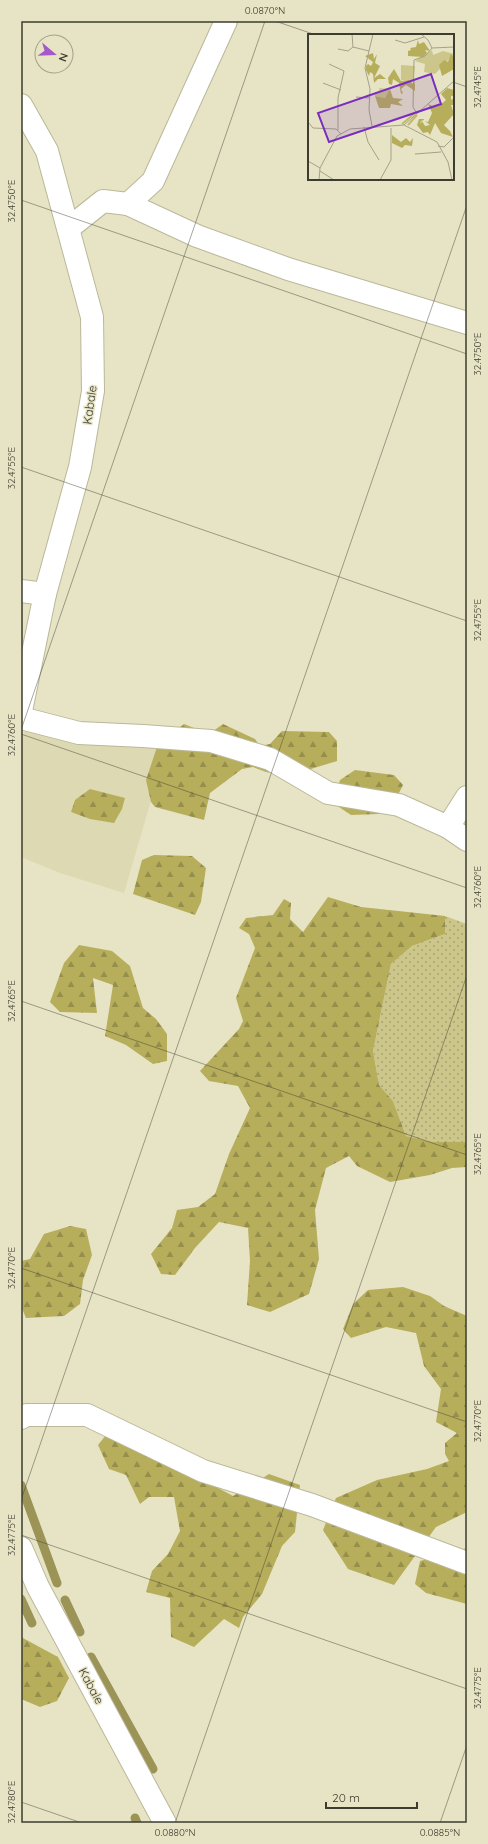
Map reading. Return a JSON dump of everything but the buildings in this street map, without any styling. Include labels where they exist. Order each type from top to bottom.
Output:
[{"type":"street","points":[[128,204],[153,181],[226,21]]},
{"type":"street","name":"Kabale","points":[[21,105],[47,151],[92,317],[93,391],[80,467],[45,594],[21,710]]},
{"type":"street","points":[[69,228],[103,201],[128,204],[196,236],[288,269],[467,324]]},
{"type":"street","points":[[21,591],[45,594]]},
{"type":"street","points":[[21,718],[79,733],[143,736],[211,742],[270,759],[328,793],[399,805],[448,827],[467,840]]},
{"type":"street","points":[[448,827],[467,797]]},
{"type":"street","points":[[21,1418],[26,1415],[87,1415],[203,1471],[312,1505],[467,1563]]},
{"type":"street","name":"Kabale","points":[[21,1548],[38,1587],[165,1823]]},
{"type":"shaded area","points":[[26,727],[168,742],[124,893],[60,873],[21,857],[21,741]]},
{"type":"shaded area","points":[[445,916],[467,924],[467,1142],[433,1142],[406,1136],[393,1101],[379,1085],[373,1051],[391,964],[412,946],[445,934]]},
{"type":"green space","points":[[184,724],[209,734],[223,724],[255,739],[260,746],[270,744],[282,731],[329,732],[337,741],[337,761],[288,776],[266,772],[253,767],[242,769],[210,793],[204,820],[155,807],[151,802],[146,780],[158,744]]},
{"type":"green space","points":[[355,770],[394,775],[403,785],[398,795],[379,814],[351,815],[333,803],[340,780]]},
{"type":"green space","points":[[90,789],[125,798],[122,809],[114,823],[90,819],[71,812],[75,800]]},
{"type":"green space","points":[[154,855],[192,856],[206,868],[201,902],[195,915],[133,894],[142,860]]},
{"type":"green space","points":[[328,897],[361,907],[445,916],[445,934],[412,946],[391,964],[373,1051],[379,1085],[393,1101],[406,1136],[433,1142],[467,1142],[467,1167],[452,1168],[430,1175],[390,1182],[357,1166],[349,1156],[326,1168],[315,1210],[319,1259],[309,1294],[270,1312],[247,1305],[250,1261],[248,1228],[219,1222],[195,1248],[175,1275],[161,1274],[151,1254],[172,1228],[177,1210],[198,1207],[215,1194],[229,1154],[250,1108],[238,1086],[209,1081],[200,1071],[239,1029],[243,1021],[236,998],[255,948],[249,934],[239,928],[246,918],[273,915],[284,899],[291,903],[290,919],[303,932]]},
{"type":"green space","points":[[79,945],[112,951],[130,966],[143,1008],[156,1019],[167,1034],[167,1061],[153,1064],[126,1045],[105,1036],[113,985],[93,978],[97,1013],[60,1012],[50,1002],[64,963]]},
{"type":"green space","points":[[70,1226],[86,1229],[92,1255],[83,1280],[80,1304],[64,1316],[26,1318],[21,1306],[21,1261],[30,1259],[44,1234]]},
{"type":"green space","points":[[403,1287],[430,1296],[444,1306],[467,1316],[467,1512],[436,1527],[394,1585],[348,1569],[323,1530],[336,1498],[377,1480],[427,1469],[449,1461],[445,1454],[445,1443],[457,1433],[436,1422],[441,1389],[424,1366],[416,1333],[386,1327],[351,1338],[343,1329],[353,1304],[368,1290]]},
{"type":"green space","points":[[106,1435],[196,1476],[233,1496],[269,1474],[300,1485],[295,1532],[282,1546],[262,1594],[243,1617],[239,1628],[224,1619],[194,1647],[171,1637],[170,1598],[146,1592],[152,1571],[168,1554],[180,1531],[174,1497],[149,1497],[140,1504],[126,1475],[109,1469],[98,1445]]},
{"type":"green space","points":[[467,1548],[467,1604],[426,1593],[415,1584],[420,1561]]},
{"type":"green space","points":[[21,1637],[58,1657],[69,1678],[57,1701],[40,1707],[21,1699]]},
{"type":"waterway","points":[[21,1485],[57,1583]]},
{"type":"waterway","points":[[21,1599],[32,1623]]},
{"type":"waterway","points":[[65,1600],[80,1632]]},
{"type":"waterway","points":[[91,1657],[153,1769]]},
{"type":"waterway","points":[[135,1818],[137,1823]]}]
